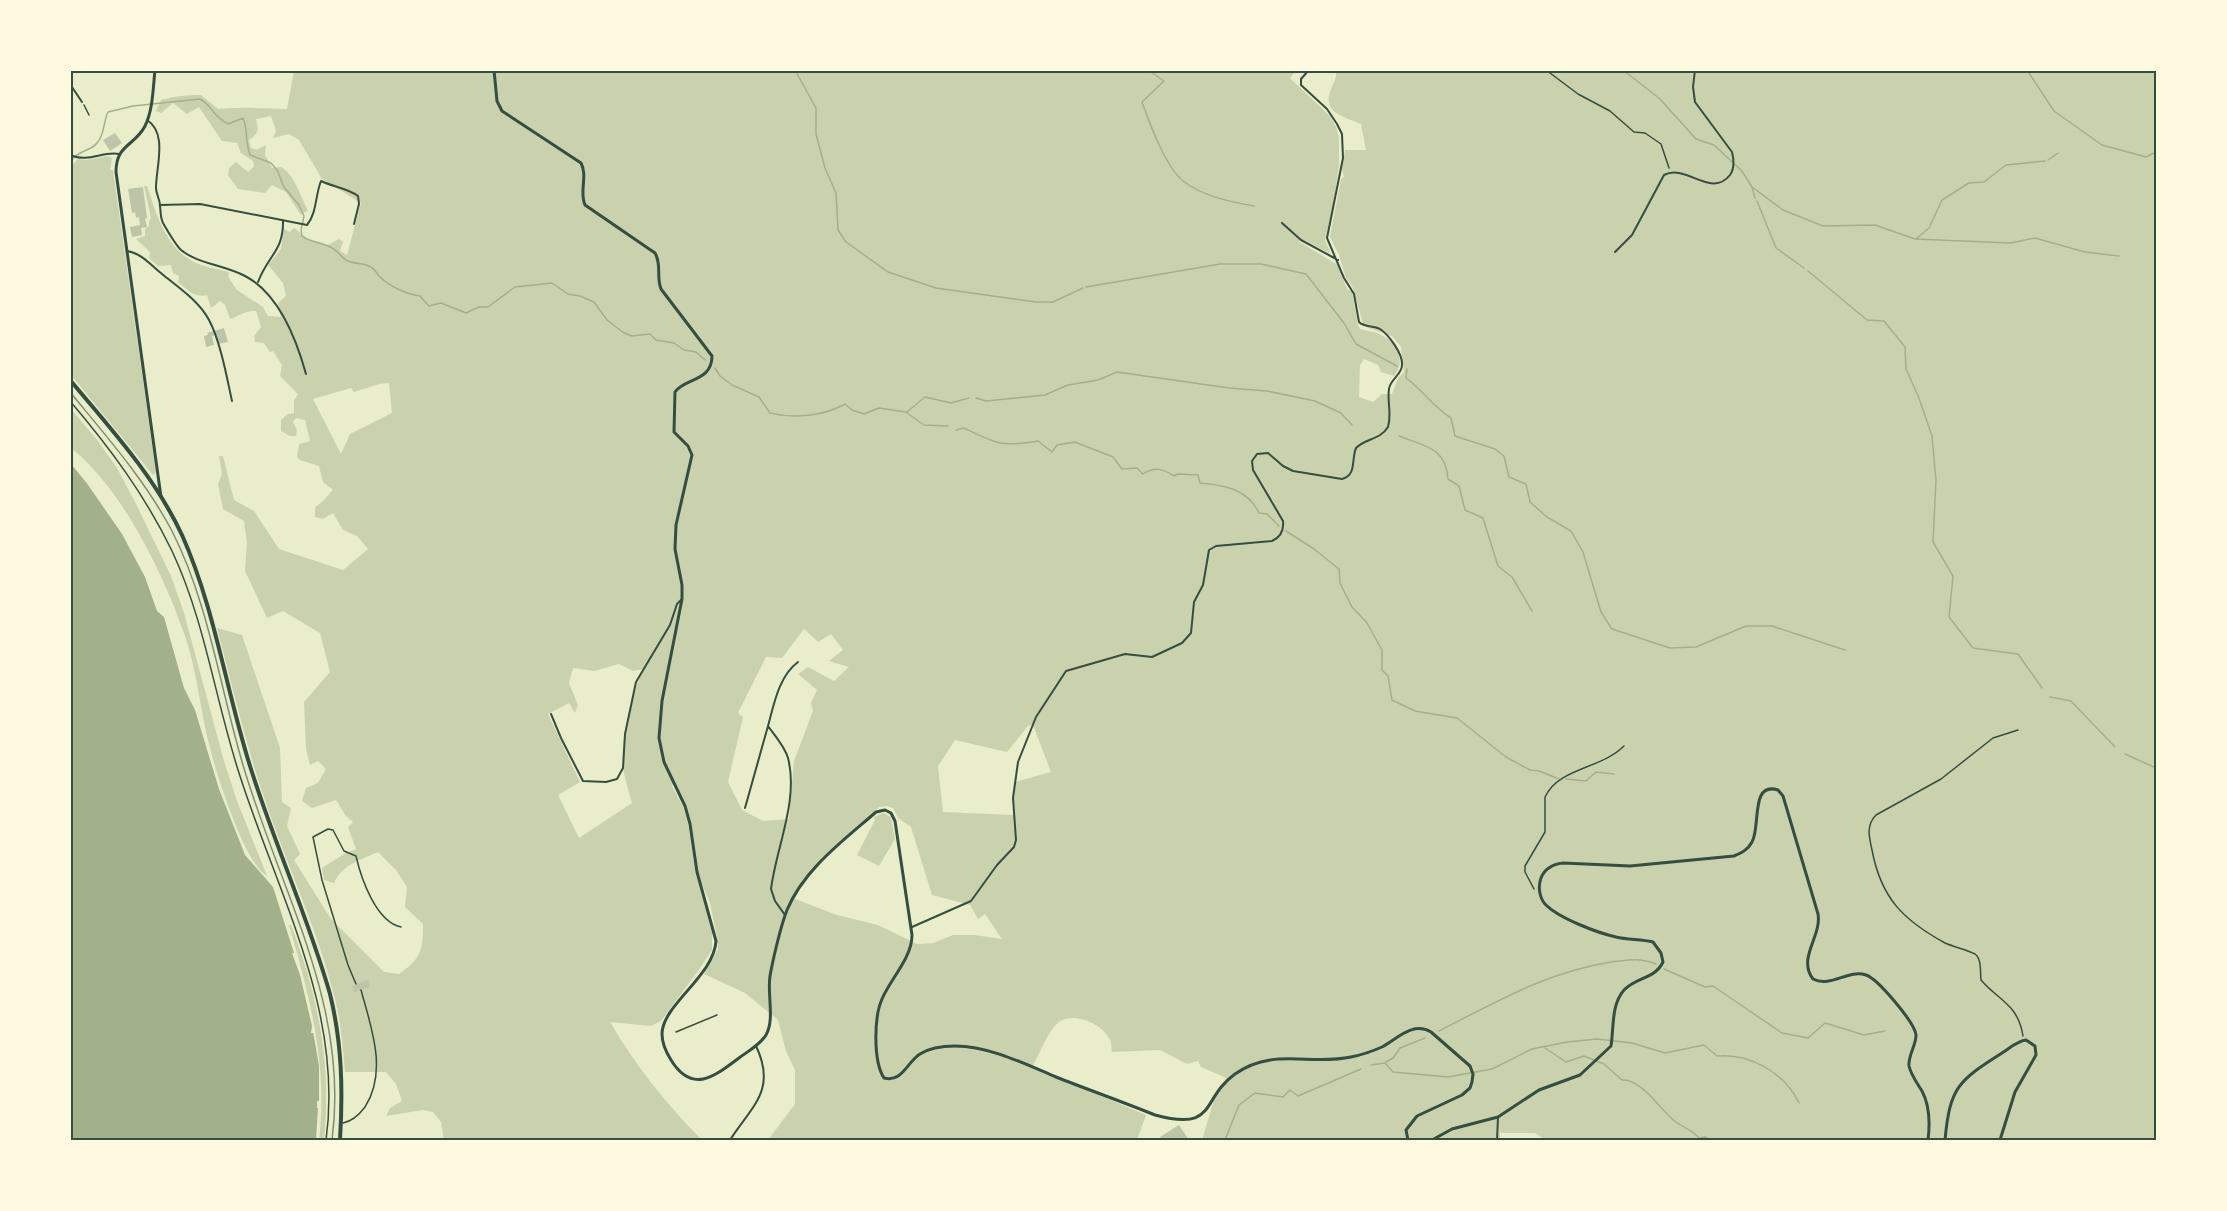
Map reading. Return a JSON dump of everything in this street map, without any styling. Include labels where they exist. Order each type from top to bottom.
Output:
[{"type":"main road","points":[[70,380],[139,464],[161,497],[182,535],[199,578],[250,765],[327,980],[340,1041],[343,1088],[340,1140]]},
{"type":"street","points":[[155,70],[147,120],[142,131],[119,154],[116,172],[161,497]]},
{"type":"street","points":[[494,70],[497,101],[502,111],[581,163],[584,172],[582,194],[585,205],[593,213],[655,253],[659,261],[658,280],[661,289],[711,353],[712,363],[701,377],[678,387],[675,392],[674,432],[688,446],[692,454],[675,536],[682,599],[662,701],[658,738],[664,762],[685,806],[698,872],[716,941],[714,952],[706,966],[667,1019],[662,1031],[664,1045],[674,1064],[683,1074],[696,1080],[711,1077],[756,1046],[765,1036],[769,1027],[769,979],[785,915],[801,886],[820,862],[876,812],[883,810],[891,813],[896,821],[912,927],[911,946],[881,1000],[876,1056],[879,1069],[885,1079],[898,1077],[916,1057],[930,1049],[971,1047],[1029,1066],[1155,1115],[1179,1120],[1191,1119],[1204,1113],[1229,1079],[1252,1064],[1268,1059],[1350,1057],[1380,1048],[1406,1032],[1420,1028],[1431,1032],[1472,1069],[1473,1074],[1471,1085],[1462,1095],[1421,1114],[1414,1120],[1406,1130],[1408,1140]]},
{"type":"street","points":[[1615,252],[1630,237],[1664,175],[1670,172],[1684,174],[1713,184],[1726,178],[1734,166],[1728,147],[1695,102],[1693,87],[1695,70]]},
{"type":"street","points":[[912,927],[971,901],[1013,849],[1016,842],[1013,798],[1018,762],[1036,717],[1063,674],[1070,668],[1125,654],[1152,657],[1182,643],[1191,633],[1194,602],[1203,585],[1209,550],[1215,546],[1272,541],[1282,532],[1284,526],[1280,515],[1253,470],[1252,460],[1257,454],[1268,453],[1293,471],[1341,479],[1346,478],[1352,472],[1354,451],[1358,445],[1379,437],[1386,431],[1390,417],[1389,390],[1392,381],[1401,369],[1402,362],[1384,332],[1359,322],[1354,294],[1328,242],[1327,234],[1343,158],[1343,140],[1334,118],[1301,85],[1301,79],[1308,71]]},
{"type":"street","points":[[70,84],[82,102]]},
{"type":"street","points":[[147,120],[155,125],[158,131],[156,191],[162,220],[181,249],[200,259],[238,272],[258,284],[270,295],[279,308],[306,374]]},
{"type":"street","points":[[72,156],[87,159],[119,154]]},
{"type":"street","points":[[160,205],[200,204],[304,225],[309,224],[312,217],[316,193],[321,181],[337,189],[348,190],[358,196],[359,204],[354,224]]},
{"type":"street","points":[[258,284],[266,263],[282,242],[283,220]]},
{"type":"street","points":[[1281,223],[1301,240],[1328,257],[1338,260]]},
{"type":"street","points":[[127,251],[137,253],[175,284],[196,303],[209,320],[225,367],[232,401]]},
{"type":"street","points":[[551,714],[583,781],[606,782],[617,779],[622,768],[625,734],[636,682],[667,631],[677,604],[682,599]]},
{"type":"street","points":[[745,808],[774,704],[786,675],[798,662]]},
{"type":"street","points":[[768,726],[785,751],[789,766],[788,811],[771,889],[778,906],[785,915]]},
{"type":"street","points":[[1432,1140],[1452,1129],[1498,1117],[1539,1090],[1580,1075],[1611,1044],[1614,1011],[1620,996],[1628,987],[1659,969],[1662,962],[1661,952],[1653,942],[1604,934],[1563,916],[1546,905],[1540,893],[1540,883],[1544,873],[1559,863],[1630,866],[1734,856],[1746,850],[1755,836],[1760,794],[1770,788],[1781,792],[1819,919],[1808,955],[1808,971],[1813,979],[1823,982],[1855,974],[1870,977],[1880,985],[1911,1022],[1916,1035],[1909,1067],[1926,1101],[1929,1124],[1928,1140]]},
{"type":"street","points":[[662,1031],[670,1032]]},
{"type":"street","points":[[1945,1140],[1951,1102],[1961,1084],[1977,1068],[2023,1040],[2034,1043],[2036,1054],[2015,1092],[2000,1140]]},
{"type":"street","points":[[730,1140],[764,1089],[763,1070],[756,1046]]},
{"type":"street","points":[[1497,1140],[1498,1117]]},
{"type":"lane","points":[[356,984],[322,879],[313,837],[328,829],[333,830],[344,851],[356,856],[362,879],[384,918],[400,927]]},
{"type":"lane","points":[[341,1124],[353,1120],[362,1110],[371,1098],[375,1085],[377,1069],[374,1043],[361,990]]},
{"type":"lane","points":[[676,1032],[717,1015]]},
{"type":"path","points":[[1546,70],[1569,88],[1610,111],[1634,132],[1645,134],[1661,144],[1670,172]]},
{"type":"path","points":[[82,102],[89,115]]},
{"type":"path","points":[[70,401],[115,455],[144,498],[169,544],[188,587],[238,772],[303,950],[317,998],[326,1043],[329,1074],[326,1140]]},
{"type":"path","points":[[2018,730],[1993,738],[1941,780],[1876,815],[1870,823],[1869,833],[1878,876],[1896,907],[1913,924],[1978,957],[1981,980],[2009,1004],[2017,1017],[2023,1040]]},
{"type":"path","points":[[1540,893],[1532,886],[1525,872],[1525,866],[1545,832],[1545,797],[1548,791],[1568,774],[1603,762],[1624,746]]},
{"type":"shaded area","points":[[294,71],[1296,71],[1290,78],[1330,116],[1339,138],[1339,166],[1325,240],[1331,254],[1304,240],[1298,241],[1338,265],[1347,289],[1352,292],[1360,329],[1377,333],[1394,342],[1400,363],[1394,376],[1381,372],[1378,365],[1364,359],[1360,365],[1359,397],[1373,402],[1382,394],[1392,394],[1398,378],[1404,372],[1401,347],[1392,336],[1363,324],[1353,288],[1346,278],[1339,255],[1330,237],[1341,179],[1344,177],[1342,169],[1345,150],[1366,150],[1361,124],[1336,113],[1329,104],[1336,71],[2156,71],[2156,1140],[1545,1140],[1535,1133],[1501,1133],[1500,1129],[1500,1140],[1202,1140],[1214,1100],[1229,1079],[1201,1067],[1198,1061],[1187,1064],[1160,1050],[1112,1052],[1110,1040],[1100,1028],[1087,1021],[1072,1018],[1065,1019],[1055,1026],[1032,1067],[1146,1115],[1137,1140],[768,1140],[795,1104],[795,1070],[786,1051],[778,1020],[745,993],[704,974],[718,949],[717,937],[710,903],[697,872],[685,806],[673,784],[688,823],[696,874],[712,933],[712,950],[661,1021],[651,1026],[610,1022],[652,1084],[702,1140],[444,1140],[441,1122],[433,1112],[423,1110],[386,1116],[390,1108],[402,1101],[396,1084],[386,1072],[345,1072],[335,999],[313,927],[260,787],[217,628],[242,635],[280,748],[282,802],[291,808],[287,826],[300,854],[294,860],[331,919],[384,972],[399,974],[412,964],[419,953],[423,924],[405,907],[407,887],[396,870],[378,852],[347,867],[334,883],[324,880],[322,868],[356,849],[348,827],[353,822],[346,816],[336,800],[312,808],[302,801],[306,788],[318,783],[326,769],[318,761],[310,765],[306,749],[304,702],[330,672],[320,633],[283,611],[267,618],[245,571],[247,543],[244,521],[223,509],[218,484],[222,474],[219,456],[223,456],[234,500],[254,511],[279,549],[343,570],[368,549],[357,536],[343,530],[333,513],[323,519],[315,517],[315,507],[333,490],[323,482],[319,466],[297,457],[299,444],[310,441],[305,420],[296,418],[293,422],[297,430],[296,436],[290,436],[281,431],[281,420],[288,414],[294,413],[294,400],[298,394],[280,376],[282,365],[273,351],[270,352],[264,343],[255,342],[254,336],[261,327],[256,311],[246,312],[230,319],[225,305],[220,301],[211,308],[207,295],[198,295],[188,290],[178,282],[179,276],[173,273],[171,265],[158,266],[149,258],[150,252],[136,239],[145,236],[145,229],[149,226],[151,218],[144,186],[147,186],[168,238],[183,255],[200,265],[229,272],[228,277],[237,290],[263,307],[268,316],[281,317],[278,303],[286,296],[283,283],[268,265],[281,249],[284,229],[290,232],[294,228],[307,238],[328,245],[339,239],[343,242],[340,251],[347,255],[361,203],[322,179],[299,140],[289,134],[273,138],[276,131],[271,116],[256,119],[257,131],[249,140],[251,148],[256,150],[266,145],[265,155],[272,168],[281,167],[290,175],[308,210],[301,215],[286,192],[272,185],[265,193],[238,189],[228,175],[229,168],[236,162],[248,172],[254,166],[253,161],[241,153],[237,143],[222,141],[199,107],[187,114],[173,103],[161,113],[156,111],[161,100],[196,95],[201,95],[218,109],[287,109]],"holes":[[[389,383],[392,413],[350,434],[341,454],[313,399],[351,388],[354,392]],[[804,629],[818,642],[831,634],[843,650],[829,661],[849,667],[834,681],[808,667],[798,674],[817,690],[811,703],[813,711],[794,761],[789,819],[763,821],[742,810],[728,782],[743,717],[738,713],[766,657],[782,658]],[[619,664],[633,671],[644,669],[632,702],[624,743],[625,780],[632,803],[579,838],[558,795],[580,782],[548,714],[569,703],[575,713],[578,705],[569,683],[573,668],[594,671]],[[1033,725],[1051,772],[1015,782],[1013,815],[943,812],[938,766],[955,740],[1007,752],[1028,726]],[[879,807],[893,808],[898,818],[911,827],[932,895],[970,905],[978,919],[985,914],[1002,939],[953,935],[933,943],[917,944],[878,925],[837,915],[795,899],[802,881],[821,858]]]},
{"type":"shaded area","points":[[108,156],[112,158],[110,170],[113,170],[156,472],[153,475],[71,375],[71,166],[78,159],[87,160]]},
{"type":"shaded area","points":[[70,408],[117,468],[171,576],[184,613],[224,761],[237,801],[267,876],[258,868],[249,853],[223,792],[208,740],[187,642],[178,617],[155,564],[125,511],[109,487],[71,448]]},
{"type":"shaded area","points":[[71,464],[122,534],[145,577],[157,611],[164,617],[184,688],[195,710],[219,789],[245,855],[273,887],[300,975],[319,1066],[316,1140],[71,1140]]},
{"type":"shaded area","points":[[883,813],[891,817],[895,839],[879,866],[857,855],[875,820],[874,817]]},
{"type":"shaded area","points":[[289,925],[291,925],[309,978],[321,1031],[326,1085],[324,1140],[319,1140],[321,1085],[315,1031]]},
{"type":"building","points":[[115,133],[122,143],[110,151],[103,140]]},
{"type":"building","points":[[143,187],[147,227],[141,228],[142,235],[132,237],[130,227],[140,225],[139,217],[136,218],[135,212],[132,213],[128,189]]},
{"type":"building","points":[[224,328],[228,342],[218,344],[216,335],[212,336],[214,345],[206,347],[204,336]]},
{"type":"building","points":[[368,980],[370,987],[354,992],[352,986]]},
{"type":"building","points":[[1179,1125],[1189,1140],[1162,1140],[1160,1137]]},
{"type":"waterway","points":[[795,70],[816,108],[816,134],[825,168],[836,193],[838,230],[846,242],[888,272],[936,288],[1036,302],[1053,302],[1083,288]]},
{"type":"waterway","points":[[1148,70],[1164,81],[1142,102],[1159,144],[1176,174],[1183,181],[1208,194],[1254,206]]},
{"type":"waterway","points":[[1623,70],[1660,99],[1696,139],[1714,145],[1742,171],[1752,187],[1755,198]]},
{"type":"waterway","points":[[2027,70],[2054,111],[2102,145],[2146,157],[2156,152]]},
{"type":"waterway","points":[[70,162],[100,140],[108,112],[133,106],[200,99],[228,124],[243,118],[250,155],[271,163],[277,170],[284,187],[299,205],[304,216],[302,236],[334,249],[349,262],[371,267],[388,283],[420,296],[429,306],[441,303],[466,313],[479,307],[488,307],[515,287],[552,283],[568,294],[594,302],[607,320],[624,333],[632,336],[650,334],[656,340],[674,343],[684,350],[696,352],[705,360]]},
{"type":"waterway","points":[[2048,160],[2058,153]]},
{"type":"waterway","points":[[1916,239],[1929,228],[1942,200],[1969,183],[1984,182],[2006,165],[2045,161]]},
{"type":"waterway","points":[[1752,187],[1783,210],[1823,226],[1875,225],[1915,239],[2010,243],[2035,238],[2085,252],[2119,256]]},
{"type":"waterway","points":[[1757,201],[1776,248],[1804,268]]},
{"type":"waterway","points":[[1086,287],[1220,264],[1261,264],[1306,274],[1344,323],[1356,344],[1397,366]]},
{"type":"waterway","points":[[1808,271],[1867,320],[1884,321],[1905,347],[1906,369],[1932,436],[1936,480],[1933,542],[1953,576],[1949,617],[1973,648],[2018,654],[2042,688]]},
{"type":"waterway","points":[[715,368],[720,376],[732,385],[759,397],[770,413],[789,416],[809,415],[845,404],[852,410],[864,414],[879,408],[906,412],[924,425],[948,426]]},
{"type":"waterway","points":[[1407,369],[1406,378],[1451,418],[1455,436],[1495,449],[1504,456],[1509,477],[1526,484],[1530,502],[1547,517],[1571,531],[1583,552],[1601,612],[1612,629],[1670,648],[1696,647],[1746,626],[1772,626],[1845,650]]},
{"type":"waterway","points":[[976,398],[986,401],[1045,395],[1068,385],[1098,380],[1117,372],[1267,391],[1315,401],[1341,413],[1352,425]]},
{"type":"waterway","points":[[907,412],[925,397],[951,403],[969,398]]},
{"type":"waterway","points":[[956,430],[964,428],[999,443],[1015,444],[1038,441],[1052,452],[1057,445],[1075,442],[1113,457],[1122,469],[1137,468],[1143,474],[1155,469],[1163,470],[1174,476],[1178,474],[1198,475],[1200,483],[1218,485],[1242,493],[1249,498],[1259,513],[1267,514],[1279,526]]},
{"type":"waterway","points":[[1399,436],[1432,449],[1443,460],[1448,479],[1459,486],[1465,510],[1483,518],[1498,566],[1512,577],[1532,611]]},
{"type":"waterway","points":[[1286,531],[1339,569],[1340,583],[1352,607],[1367,623],[1382,650],[1382,670],[1388,676],[1392,700],[1415,711],[1457,718],[1506,757],[1530,770],[1559,779]]},
{"type":"waterway","points":[[2050,697],[2071,701],[2115,747]]},
{"type":"waterway","points":[[2125,754],[2156,768]]},
{"type":"waterway","points":[[1566,779],[1586,781],[1596,772],[1614,774]]},
{"type":"waterway","points":[[1439,1031],[1522,989],[1565,973],[1628,960],[1644,960],[1656,964]]},
{"type":"waterway","points":[[1664,969],[1705,987],[1713,986],[1782,1033],[1808,1038],[1825,1023],[1864,1035],[1885,1031]]},
{"type":"waterway","points":[[1386,1062],[1393,1058],[1400,1048],[1425,1038]]},
{"type":"waterway","points":[[1371,1065],[1385,1063],[1393,1072],[1448,1077],[1492,1069],[1532,1049],[1567,1042],[1597,1039],[1632,1043],[1665,1053],[1704,1045],[1717,1056],[1742,1058],[1765,1067],[1785,1083],[1799,1103]]},
{"type":"waterway","points":[[1545,1048],[1566,1062],[1584,1056],[1604,1064],[1622,1080],[1636,1084],[1644,1090],[1676,1122],[1699,1138],[1705,1137],[1711,1140]]},
{"type":"waterway","points":[[1225,1140],[1239,1105],[1255,1093],[1283,1097],[1290,1090],[1298,1096],[1361,1069]]},
{"type":"railway","points":[[70,392],[125,459],[150,494],[172,531],[185,559],[205,617],[243,765],[322,995],[331,1042],[335,1090],[332,1140]]}]
